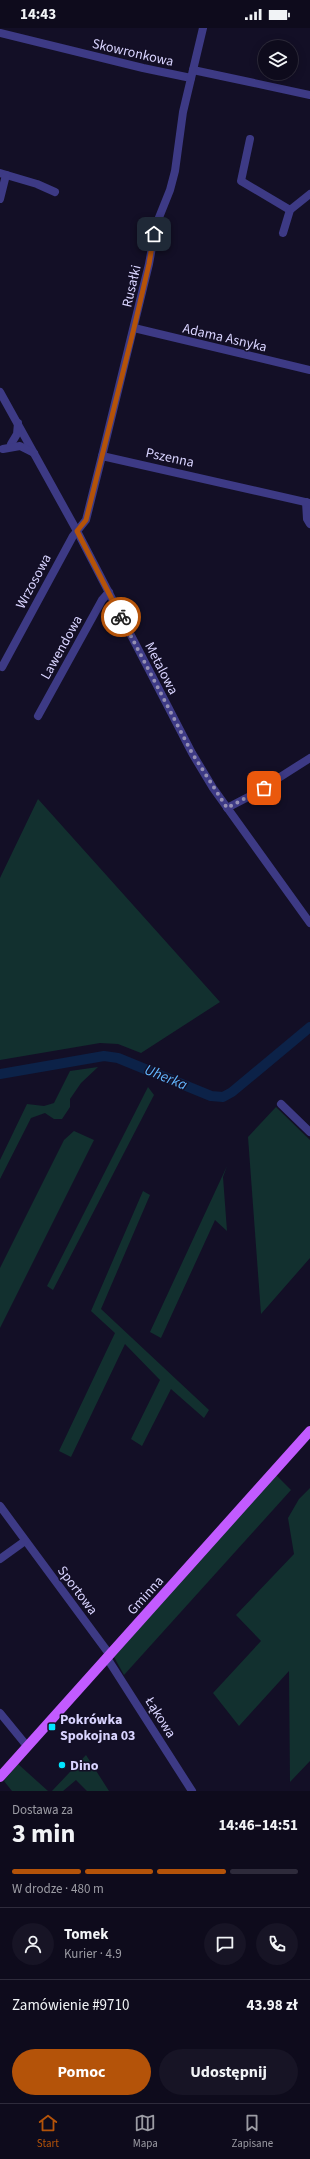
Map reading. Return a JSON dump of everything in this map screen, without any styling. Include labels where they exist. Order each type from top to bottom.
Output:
[{"type":"main road","name":"Gminna","points":[[0,1777],[310,1431]]},
{"type":"street","name":"Rusałki","points":[[102,456],[149,264],[152,242],[175,171],[184,112],[203,28]]},
{"type":"street","name":"Skowronkowa","points":[[0,33],[143,68],[192,74],[310,95]]},
{"type":"street","points":[[250,139],[241,181],[290,210]]},
{"type":"street","points":[[0,199],[3,174],[37,184],[55,192]]},
{"type":"street","points":[[283,233],[290,210],[310,194]]},
{"type":"street","name":"Adama Asnyka","points":[[134,328],[310,370]]},
{"type":"street","name":"Metalowa","points":[[0,392],[77,531],[192,753],[227,808],[310,923]]},
{"type":"street","points":[[11,444],[17,434],[18,423]]},
{"type":"street","points":[[1,450],[11,444],[27,439]]},
{"type":"street","points":[[1,450],[20,446],[27,439]]},
{"type":"street","points":[[20,446],[35,453]]},
{"type":"street","points":[[77,531],[86,520],[102,456]]},
{"type":"street","name":"Pszenna","points":[[102,456],[308,502]]},
{"type":"street","points":[[308,502],[307,519],[310,524]]},
{"type":"street","name":"Wrzosowa","points":[[2,667],[77,531]]},
{"type":"street","name":"Lawendowa","points":[[38,716],[102,600],[109,592]]},
{"type":"street","points":[[227,808],[252,795],[310,758]]},
{"type":"street","points":[[281,1104],[310,1132]]},
{"type":"street","name":"Sportowa","points":[[0,1506],[109,1656]]},
{"type":"street","points":[[0,1558],[26,1541]]},
{"type":"street","name":"Łąkowa","points":[[109,1656],[192,1791]]},
{"type":"street","points":[[0,1713],[27,1746]]},
{"type":"green space","points":[[38,799],[220,1002],[141,1053],[118,1044],[100,1043],[0,1060],[0,878]]},
{"type":"green space","points":[[98,1067],[81,1083],[70,1099],[70,1107],[62,1119],[54,1119],[45,1113],[31,1118],[0,1179],[0,1160],[27,1104],[44,1106],[54,1103],[70,1071]]},
{"type":"green space","points":[[148,1087],[154,1095],[53,1290],[47,1286]]},
{"type":"green space","points":[[276,1107],[310,1140],[310,1258],[261,1314],[248,1137]]},
{"type":"green space","points":[[74,1131],[94,1140],[0,1328],[0,1268],[64,1140]]},
{"type":"green space","points":[[227,1166],[223,1177],[227,1231],[215,1220],[161,1338],[150,1332]]},
{"type":"green space","points":[[143,1191],[150,1195],[101,1309],[209,1410],[204,1418],[171,1389],[142,1446],[131,1439],[160,1380],[125,1344],[71,1457],[59,1451],[115,1333],[91,1311]]},
{"type":"green space","points":[[275,1474],[291,1490],[124,1675],[114,1657]]},
{"type":"green space","points":[[310,1488],[310,1761],[290,1782],[289,1671],[239,1726],[213,1693],[261,1641],[236,1615],[294,1554],[288,1518],[299,1499]]},
{"type":"green space","points":[[86,1755],[109,1791],[87,1791],[76,1780],[63,1791],[52,1791]]},
{"type":"green space","points":[[18,1764],[48,1791],[12,1791],[4,1781]]},
{"type":"waterway","name":"Uherka","points":[[0,1074],[104,1056],[118,1058],[211,1096],[223,1097],[232,1092],[310,1027]]},
{"type":"way so far","points":[[121,617],[192,753],[227,808],[264,788]]},
{"type":"place","name":"Pokrówka Spokojna 03","points":[[52,1727]]},
{"type":"place","name":"Dino","points":[[62,1765]]},
{"type":"route","points":[[121,617],[77,531],[86,520],[116,395],[134,328],[149,264],[154,234]]}]
